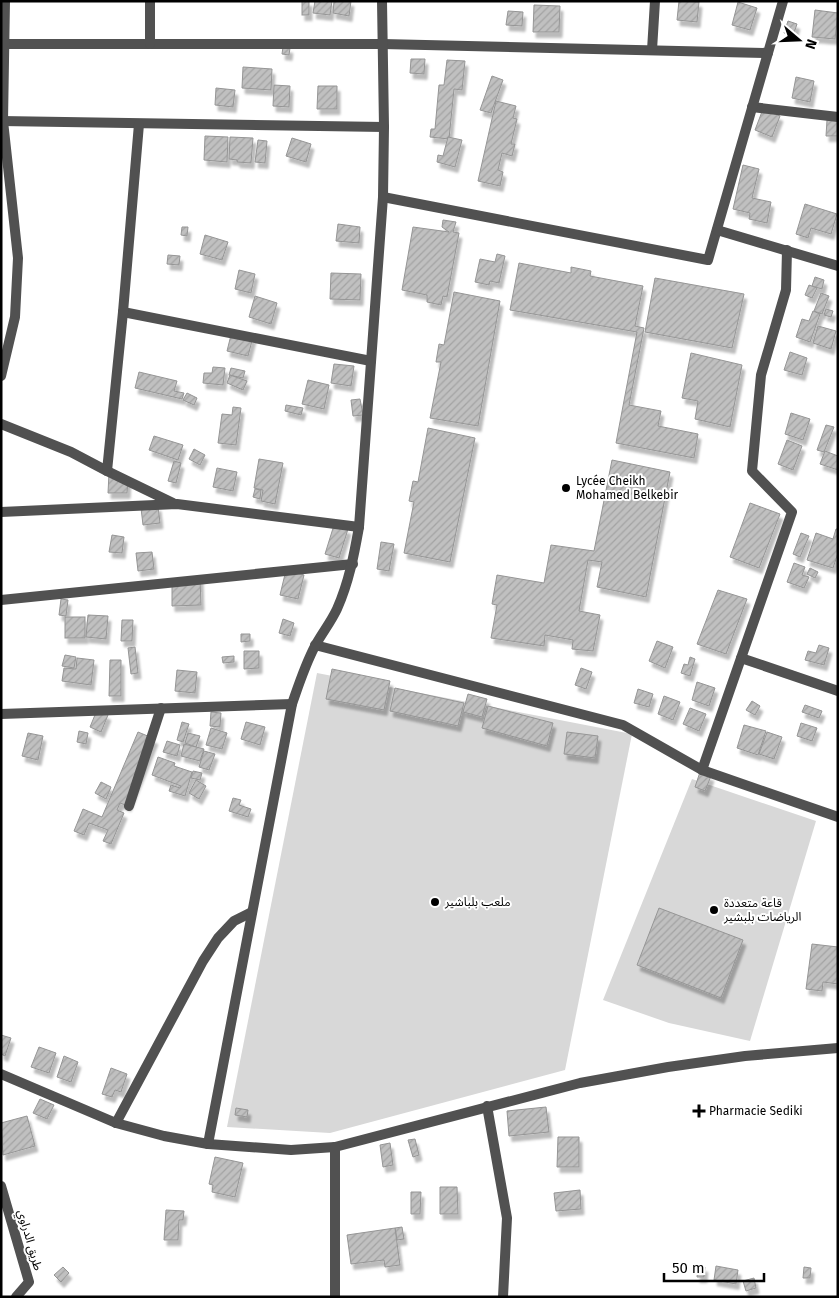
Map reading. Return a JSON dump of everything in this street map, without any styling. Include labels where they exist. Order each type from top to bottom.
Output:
[{"type":"street","points":[[1,376],[14,317],[18,258],[2,121],[5,1]]},
{"type":"street","points":[[150,1],[150,44]]},
{"type":"street","points":[[208,1144],[292,704],[303,671],[336,612],[353,564],[359,527],[383,197],[382,1]]},
{"type":"street","points":[[652,50],[655,1]]},
{"type":"street","points":[[383,197],[708,260],[783,1]]},
{"type":"street","points":[[3,44],[383,44],[768,53]]},
{"type":"street","points":[[752,107],[838,116]]},
{"type":"street","points":[[2,121],[384,127]]},
{"type":"street","points":[[107,472],[139,124]]},
{"type":"street","points":[[717,230],[838,266]]},
{"type":"street","points":[[702,770],[792,512],[752,471],[761,375],[786,290],[787,250]]},
{"type":"street","points":[[123,312],[371,361]]},
{"type":"street","points":[[1,424],[71,452],[107,472],[177,504]]},
{"type":"street","points":[[1,512],[177,504],[359,527]]},
{"type":"street","points":[[1,600],[353,564]]},
{"type":"street","points":[[316,645],[624,725],[702,770],[838,817]]},
{"type":"street","points":[[741,658],[838,691]]},
{"type":"street","points":[[1,714],[292,704]]},
{"type":"street","points":[[129,806],[162,708]]},
{"type":"street","points":[[116,1122],[218,938],[234,921],[252,912]]},
{"type":"street","points":[[1,1074],[116,1122],[164,1136],[208,1144],[291,1150],[335,1147],[486,1106],[580,1083],[668,1067],[745,1056],[838,1048]]},
{"type":"street","points":[[486,1106],[507,1218],[503,1297]]},
{"type":"street","points":[[335,1147],[335,1297]]},
{"type":"street","name":"طريق الدراوي","points":[[1,1186],[29,1282],[16,1297]]},
{"type":"shaded area","name":"ملعب بلباشير","points":[[317,673],[632,734],[565,1070],[330,1133],[227,1127]]},
{"type":"shaded area","name":"قاعة متعددة الرياضات بلبشير","points":[[692,779],[816,821],[750,1041],[669,1023],[603,1000]]},
{"type":"building","points":[[302,1],[309,1],[309,15],[302,15]]},
{"type":"building","points":[[315,1],[332,1],[330,15],[313,13]]},
{"type":"building","points":[[334,1],[351,1],[349,16],[333,13]]},
{"type":"building","points":[[679,1],[699,2],[697,22],[677,20]]},
{"type":"building","points":[[738,2],[757,8],[750,30],[732,25]]},
{"type":"building","points":[[534,5],[560,6],[559,32],[533,32]]},
{"type":"building","points":[[815,10],[838,13],[835,39],[812,37]]},
{"type":"building","points":[[508,11],[523,12],[522,26],[506,25]]},
{"type":"building","points":[[788,21],[797,24],[793,36],[784,33]]},
{"type":"building","points":[[283,47],[290,48],[289,55],[282,54]]},
{"type":"building","points":[[411,59],[425,59],[424,74],[410,73]]},
{"type":"building","points":[[447,60],[465,61],[462,90],[454,89],[449,139],[430,137],[431,129],[435,129],[439,85],[444,85]]},
{"type":"building","points":[[243,67],[272,69],[271,90],[242,88]]},
{"type":"building","points":[[492,76],[503,80],[491,113],[480,110]]},
{"type":"building","points":[[796,77],[814,81],[810,102],[792,98]]},
{"type":"building","points":[[274,85],[290,86],[289,107],[273,106]]},
{"type":"building","points":[[318,86],[337,86],[337,109],[317,109]]},
{"type":"building","points":[[216,88],[235,90],[233,107],[215,105]]},
{"type":"building","points":[[496,101],[516,106],[513,118],[517,119],[511,144],[515,144],[512,156],[502,153],[498,170],[503,172],[500,186],[478,181]]},
{"type":"building","points":[[763,109],[780,116],[772,137],[755,130]]},
{"type":"building","points":[[827,120],[838,120],[838,136],[826,136]]},
{"type":"building","points":[[205,136],[228,137],[227,162],[204,160]]},
{"type":"building","points":[[230,137],[253,138],[251,163],[237,162],[237,160],[229,159]]},
{"type":"building","points":[[448,137],[462,140],[455,167],[437,162],[438,155],[443,156]]},
{"type":"building","points":[[292,138],[311,144],[306,162],[286,156]]},
{"type":"building","points":[[258,140],[267,141],[265,163],[255,162]]},
{"type":"building","points":[[743,165],[759,169],[752,198],[771,202],[767,223],[749,219],[750,213],[733,209]]},
{"type":"building","points":[[805,204],[837,214],[831,234],[811,228],[808,238],[796,234]]},
{"type":"building","points":[[443,220],[456,222],[453,232],[459,233],[447,297],[443,296],[441,305],[427,302],[427,295],[402,290],[413,227],[449,232],[442,227]]},
{"type":"building","points":[[338,224],[360,227],[359,243],[336,241]]},
{"type":"building","points":[[182,227],[188,227],[187,236],[181,235]]},
{"type":"building","points":[[205,235],[228,242],[222,260],[200,254]]},
{"type":"building","points":[[497,254],[505,256],[499,283],[490,281],[489,285],[475,282],[480,259],[495,262]]},
{"type":"building","points":[[168,255],[180,256],[179,265],[167,264]]},
{"type":"building","points":[[519,263],[571,273],[571,267],[591,271],[590,276],[643,286],[635,326],[644,328],[629,405],[661,411],[658,426],[698,434],[694,458],[616,443],[637,332],[510,310]]},
{"type":"building","points":[[239,270],[255,274],[251,293],[235,289]]},
{"type":"building","points":[[331,273],[361,274],[360,300],[330,299]]},
{"type":"building","points":[[815,277],[824,280],[822,289],[812,286]]},
{"type":"building","points":[[655,278],[744,294],[732,348],[645,332]]},
{"type":"building","points":[[809,285],[817,288],[812,298],[805,295]]},
{"type":"building","points":[[454,292],[500,301],[478,426],[430,418],[441,362],[436,362],[439,344],[444,345]]},
{"type":"building","points":[[821,293],[829,296],[822,314],[814,311]]},
{"type":"building","points":[[255,296],[277,303],[271,324],[249,317]]},
{"type":"building","points":[[826,309],[833,311],[831,317],[824,315]]},
{"type":"building","points":[[813,311],[820,314],[810,342],[796,337],[802,319],[809,321]]},
{"type":"building","points":[[818,326],[836,331],[831,349],[813,343]]},
{"type":"building","points":[[232,331],[253,337],[248,356],[227,351]]},
{"type":"building","points":[[790,352],[807,358],[802,375],[784,370]]},
{"type":"building","points":[[691,353],[742,365],[730,427],[695,419],[698,401],[682,398]]},
{"type":"building","points":[[334,364],[354,366],[351,386],[331,383]]},
{"type":"building","points":[[213,367],[225,368],[223,385],[203,383],[204,373],[212,373]]},
{"type":"building","points":[[231,368],[245,371],[243,378],[229,375]]},
{"type":"building","points":[[139,372],[177,381],[174,391],[184,393],[182,399],[135,388]]},
{"type":"building","points":[[230,375],[247,381],[243,390],[227,383]]},
{"type":"building","points":[[308,380],[329,385],[324,409],[302,404]]},
{"type":"building","points":[[187,393],[197,398],[194,405],[183,400]]},
{"type":"building","points":[[360,399],[363,415],[353,416],[351,400]]},
{"type":"building","points":[[286,405],[303,408],[301,415],[285,411]]},
{"type":"building","points":[[233,407],[241,408],[236,445],[218,443],[222,414],[232,415]]},
{"type":"building","points":[[791,413],[810,419],[803,440],[785,434]]},
{"type":"building","points":[[826,425],[834,427],[824,452],[817,450]]},
{"type":"building","points":[[428,428],[475,438],[450,562],[404,553],[414,502],[409,501],[413,481],[418,482]]},
{"type":"building","points":[[154,436],[183,445],[178,460],[149,450]]},
{"type":"building","points":[[787,440],[802,446],[793,470],[778,464]]},
{"type":"building","points":[[194,449],[205,455],[200,465],[189,459]]},
{"type":"building","points":[[825,451],[838,456],[838,470],[820,464]]},
{"type":"building","points":[[259,459],[283,463],[275,504],[261,501],[263,490],[254,488]]},
{"type":"building","points":[[612,460],[670,472],[646,597],[597,587],[602,562],[588,560],[579,611],[600,615],[593,651],[572,649],[573,640],[545,635],[544,646],[491,638],[497,605],[492,604],[497,575],[544,583],[551,545],[594,551]]},
{"type":"building","points":[[174,461],[181,463],[176,483],[168,481]]},
{"type":"building","points":[[217,468],[237,472],[233,491],[213,487]]},
{"type":"building","points":[[109,473],[128,479],[127,493],[108,493]]},
{"type":"building","points":[[255,489],[261,490],[260,499],[253,497]]},
{"type":"building","points":[[750,503],[780,514],[759,568],[730,557]]},
{"type":"building","points":[[158,506],[160,523],[143,525],[141,508]]},
{"type":"building","points":[[334,525],[348,529],[339,558],[325,554]]},
{"type":"building","points":[[836,529],[838,529],[838,553],[833,568],[807,560],[816,533],[833,539]]},
{"type":"building","points":[[801,533],[809,536],[800,557],[793,554]]},
{"type":"building","points":[[112,535],[124,537],[122,553],[109,552]]},
{"type":"building","points":[[381,542],[394,544],[389,571],[377,569]]},
{"type":"building","points":[[152,552],[154,569],[138,571],[136,553]]},
{"type":"building","points":[[794,563],[805,567],[802,575],[809,577],[804,588],[787,582]]},
{"type":"building","points":[[810,568],[818,572],[815,578],[807,574]]},
{"type":"building","points":[[286,570],[304,575],[298,599],[280,595]]},
{"type":"building","points":[[200,578],[201,605],[172,606],[172,579]]},
{"type":"building","points":[[718,590],[747,599],[726,654],[697,644]]},
{"type":"building","points":[[61,599],[68,600],[66,616],[59,615]]},
{"type":"building","points":[[88,615],[108,616],[106,639],[86,637]]},
{"type":"building","points":[[65,617],[85,617],[85,638],[65,638]]},
{"type":"building","points":[[283,619],[294,623],[290,636],[279,633]]},
{"type":"building","points":[[122,620],[133,620],[132,641],[121,641]]},
{"type":"building","points":[[241,634],[250,634],[250,641],[241,642]]},
{"type":"building","points":[[657,641],[673,647],[665,668],[649,661]]},
{"type":"building","points":[[819,645],[829,648],[824,665],[805,660],[808,651],[816,653]]},
{"type":"building","points":[[135,647],[138,673],[131,674],[128,648]]},
{"type":"building","points":[[244,651],[259,651],[259,668],[244,669]]},
{"type":"building","points":[[65,655],[76,657],[74,668],[62,666]]},
{"type":"building","points":[[234,656],[234,662],[223,663],[222,657]]},
{"type":"building","points":[[690,657],[695,659],[690,676],[681,673],[684,664],[688,665]]},
{"type":"building","points":[[77,658],[94,660],[91,685],[62,681],[64,668],[76,669]]},
{"type":"building","points":[[110,660],[121,660],[121,696],[109,696]]},
{"type":"building","points":[[581,668],[592,672],[586,689],[575,685]]},
{"type":"building","points":[[332,669],[390,681],[384,710],[326,699]]},
{"type":"building","points":[[177,670],[197,672],[195,693],[175,691]]},
{"type":"building","points":[[697,682],[715,688],[709,706],[692,700]]},
{"type":"building","points":[[395,688],[464,703],[458,726],[390,711]]},
{"type":"building","points":[[638,689],[653,694],[649,707],[634,703]]},
{"type":"building","points":[[468,694],[487,699],[482,717],[463,712]]},
{"type":"building","points":[[664,696],[680,702],[673,720],[658,714]]},
{"type":"building","points":[[752,701],[760,706],[755,715],[746,710]]},
{"type":"building","points":[[805,705],[822,711],[819,718],[802,712]]},
{"type":"building","points":[[488,706],[553,723],[547,746],[482,728]]},
{"type":"building","points":[[690,708],[706,714],[699,731],[683,724]]},
{"type":"building","points":[[97,710],[108,715],[101,732],[90,727]]},
{"type":"building","points":[[211,712],[221,713],[220,727],[210,726]]},
{"type":"building","points":[[182,722],[189,724],[183,742],[177,740]]},
{"type":"building","points":[[246,722],[265,727],[260,745],[241,739]]},
{"type":"building","points":[[801,723],[817,728],[812,741],[797,736]]},
{"type":"building","points":[[744,725],[766,731],[758,755],[737,748]]},
{"type":"building","points":[[211,728],[227,733],[222,749],[206,745]]},
{"type":"building","points":[[79,731],[88,733],[86,744],[77,742]]},
{"type":"building","points":[[138,732],[155,739],[128,806],[120,803],[117,810],[124,813],[111,844],[103,841],[108,830],[89,823],[84,835],[74,831],[83,809],[102,817]]},
{"type":"building","points":[[567,732],[598,736],[595,758],[564,754]]},
{"type":"building","points":[[767,732],[782,737],[774,759],[759,754]]},
{"type":"building","points":[[28,733],[43,736],[38,760],[22,756]]},
{"type":"building","points":[[188,733],[200,736],[196,747],[185,743]]},
{"type":"building","points":[[167,741],[180,745],[177,756],[163,752]]},
{"type":"building","points":[[184,744],[204,749],[200,761],[181,756]]},
{"type":"building","points":[[204,751],[215,754],[209,770],[199,767]]},
{"type":"building","points":[[158,757],[175,763],[174,766],[192,772],[185,796],[169,791],[171,785],[180,788],[181,786],[152,775]]},
{"type":"building","points":[[193,771],[202,773],[200,780],[191,778]]},
{"type":"building","points":[[700,772],[711,776],[705,791],[695,787]]},
{"type":"building","points":[[196,780],[206,786],[199,799],[189,793]]},
{"type":"building","points":[[101,782],[111,787],[106,799],[95,793]]},
{"type":"building","points":[[233,798],[241,800],[239,805],[251,809],[248,817],[229,811]]},
{"type":"building","points":[[659,908],[743,940],[721,998],[637,965]]},
{"type":"building","points":[[812,944],[838,947],[838,984],[823,982],[822,991],[806,989]]},
{"type":"building","points":[[1,1035],[11,1038],[5,1056],[1,1054]]},
{"type":"building","points":[[39,1047],[56,1053],[49,1073],[31,1067]]},
{"type":"building","points":[[64,1056],[78,1062],[71,1082],[57,1077]]},
{"type":"building","points":[[111,1068],[127,1074],[121,1092],[115,1090],[112,1097],[102,1094]]},
{"type":"building","points":[[40,1099],[54,1105],[47,1119],[33,1113]]},
{"type":"building","points":[[546,1107],[549,1132],[509,1136],[507,1111]]},
{"type":"building","points":[[236,1108],[248,1110],[247,1117],[235,1115]]},
{"type":"building","points":[[27,1116],[35,1146],[3,1155],[1,1123]]},
{"type":"building","points":[[558,1137],[579,1137],[579,1167],[557,1167]]},
{"type":"building","points":[[415,1139],[419,1155],[413,1157],[408,1140]]},
{"type":"building","points":[[390,1143],[393,1165],[383,1167],[380,1145]]},
{"type":"building","points":[[215,1157],[243,1163],[235,1197],[212,1192],[213,1185],[209,1184]]},
{"type":"building","points":[[440,1187],[457,1187],[458,1214],[440,1214]]},
{"type":"building","points":[[580,1190],[581,1209],[556,1211],[554,1193]]},
{"type":"building","points":[[411,1192],[421,1192],[420,1214],[411,1214]]},
{"type":"building","points":[[166,1210],[184,1211],[183,1220],[179,1220],[178,1240],[164,1240]]},
{"type":"building","points":[[402,1227],[404,1239],[397,1240],[395,1228]]},
{"type":"building","points":[[395,1228],[400,1265],[385,1267],[384,1260],[351,1264],[347,1235]]},
{"type":"building","points":[[698,1266],[705,1267],[704,1277],[697,1277]]},
{"type":"building","points":[[716,1266],[738,1270],[736,1284],[714,1280]]},
{"type":"building","points":[[63,1267],[69,1273],[61,1282],[54,1275]]},
{"type":"building","points":[[804,1267],[811,1268],[810,1278],[803,1278]]},
{"type":"building","points":[[754,1278],[756,1288],[746,1291],[743,1281]]},
{"type":"place","name":"Lycée Cheikh Mohamed Belkebir","points":[[566,488]]},
{"type":"place","name":"ملعب بلباشير","points":[[435,902]]},
{"type":"place","name":"قاعة متعددة الرياضات بلبشير","points":[[714,910]]},
{"type":"place","name":"Pharmacie Sediki","points":[[699,1111]]}]
